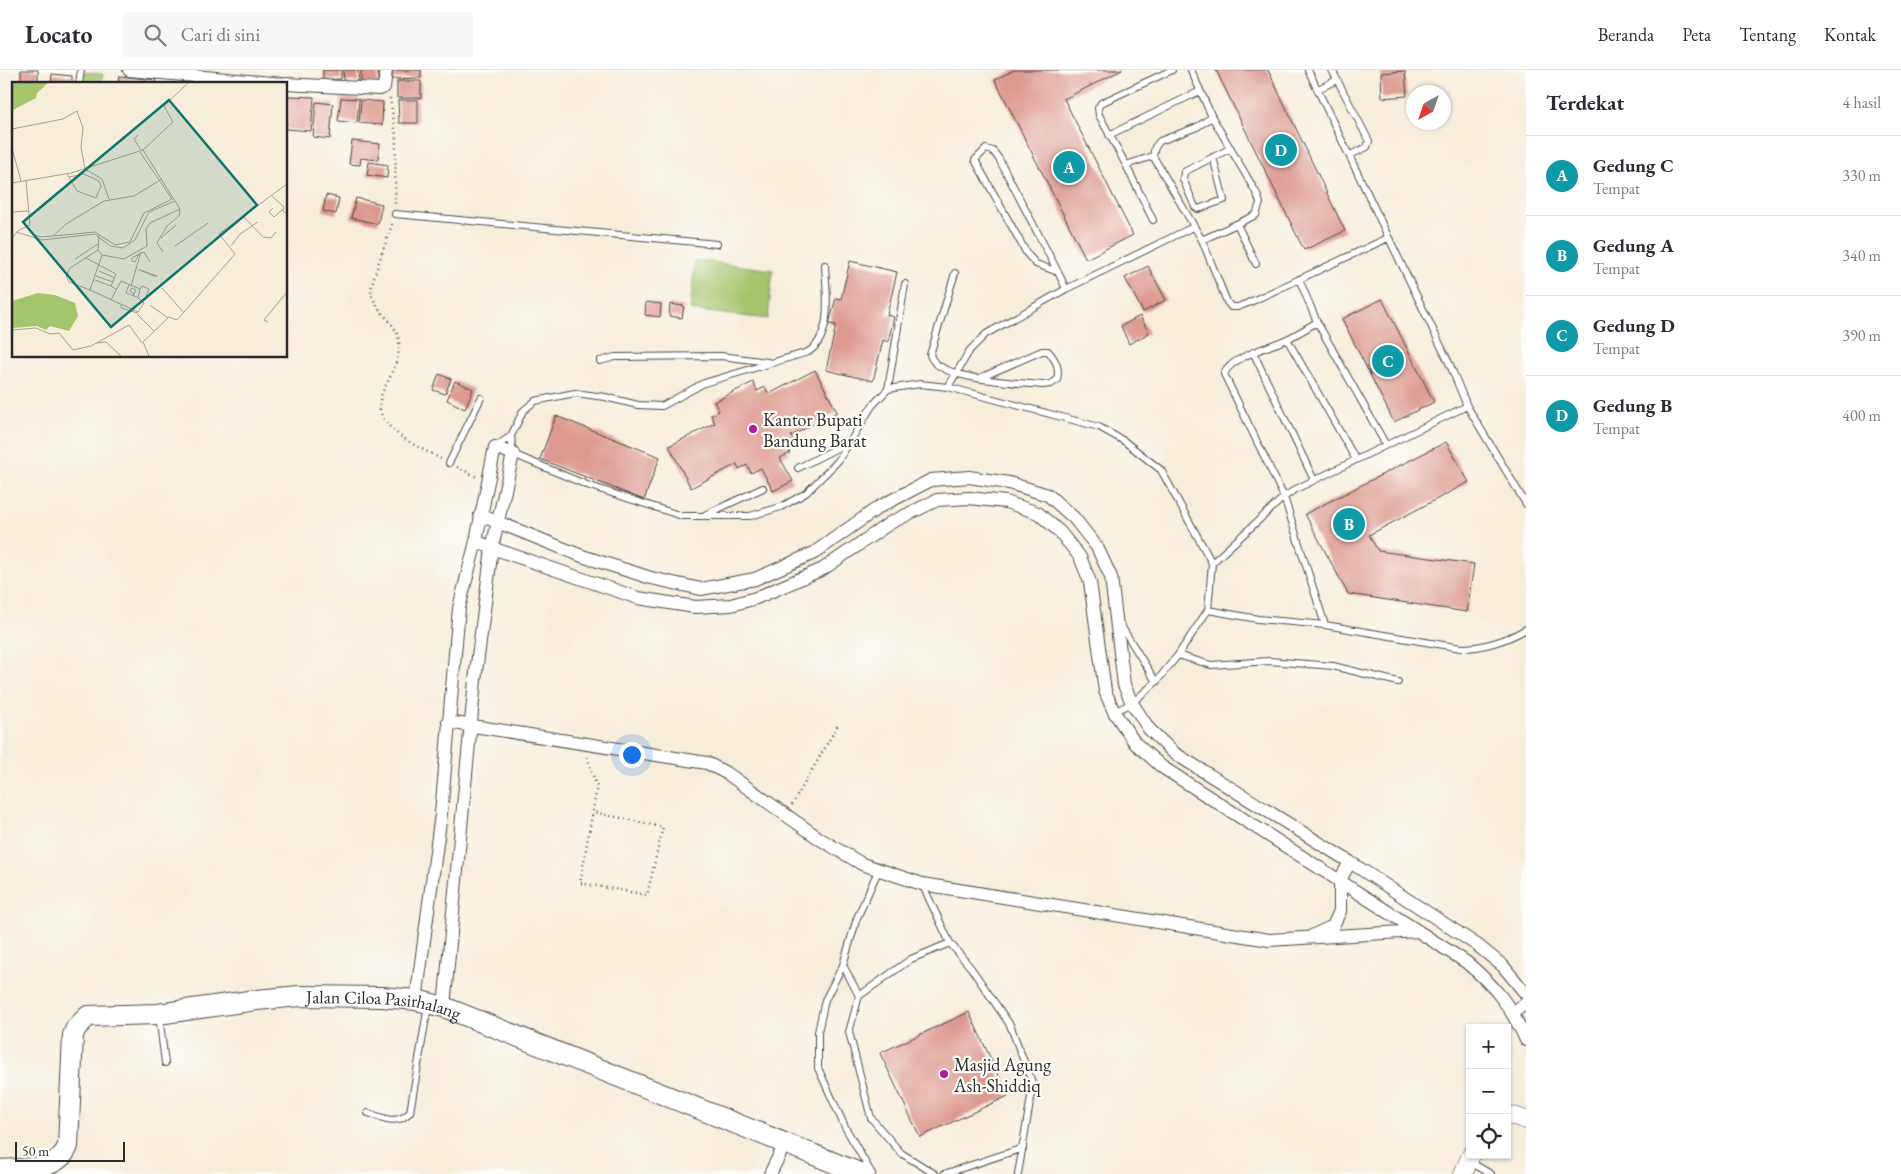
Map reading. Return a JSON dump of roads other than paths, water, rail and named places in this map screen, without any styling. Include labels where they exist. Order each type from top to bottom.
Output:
[{"type":"main road","name":"Jalan Ciloa Pasirhalang","points":[[0,1170],[40,1167],[58,1161],[65,1156],[69,1138],[72,1044],[76,1028],[88,1016],[98,1014],[158,1014],[256,1000],[300,996],[382,997],[429,1004],[786,1142],[862,1174]]},
{"type":"street","points":[[129,70],[262,82]]},
{"type":"street","points":[[288,84],[379,89],[384,87],[386,70]]},
{"type":"street","points":[[495,447],[513,454],[492,548],[470,726],[429,1004],[441,814],[459,608],[476,542],[495,447]]},
{"type":"street","points":[[480,515],[582,556],[650,578],[701,588],[755,579],[814,553],[879,507],[931,480],[969,477],[1010,483],[1048,494],[1074,518],[1097,547],[1111,577],[1124,685],[1132,703],[1149,729],[1174,753],[1350,862],[1477,946],[1503,966],[1526,994]]},
{"type":"street","points":[[476,542],[638,598],[695,607],[731,605],[756,598],[823,569],[890,523],[936,500],[969,498],[1006,502],[1038,514],[1060,532],[1080,558],[1090,582],[1105,691],[1114,712],[1135,743],[1162,767],[1466,962],[1489,981],[1514,1012],[1526,1040]]},
{"type":"street","points":[[448,722],[707,763],[728,774],[820,839],[878,871],[922,884],[1269,940],[1418,931]]},
{"type":"street","points":[[1305,939],[1333,926],[1340,912],[1340,880],[1350,862]]},
{"type":"street","points":[[1514,1012],[1526,1003]]},
{"type":"street","points":[[1511,1116],[1526,1119]]},
{"type":"street","points":[[770,1174],[786,1142]]},
{"type":"lane","points":[[1153,220],[1099,115],[1098,108],[1101,103],[1172,70]]},
{"type":"lane","points":[[1191,70],[1212,117],[1257,194],[1260,203],[1256,214],[1202,240]]},
{"type":"lane","points":[[1308,70],[1450,365],[1467,406],[1526,504]]},
{"type":"lane","points":[[1332,70],[1369,141],[1367,147],[1350,155]]},
{"type":"lane","points":[[1318,89],[1337,80]]},
{"type":"lane","points":[[1109,135],[1200,91]]},
{"type":"lane","points":[[1212,117],[1197,127],[1160,141],[1155,147],[1153,156],[1202,240],[1227,302],[1231,307],[1238,307],[1388,238]]},
{"type":"lane","points":[[1213,157],[1224,200],[1198,209],[1195,207],[1182,176],[1184,172],[1213,157],[1231,148]]},
{"type":"lane","points":[[1058,272],[1036,264],[1027,254],[975,160],[986,149],[993,151],[999,159],[1058,272],[1066,289]]},
{"type":"lane","points":[[1126,165],[1153,156]]},
{"type":"lane","points":[[395,214],[717,244]]},
{"type":"lane","points":[[1237,224],[1256,264]]},
{"type":"lane","points":[[948,387],[970,350],[986,334],[1066,289],[1193,227]]},
{"type":"lane","points":[[495,447],[511,436],[523,411],[535,401],[575,393],[638,405],[662,406],[704,383],[808,352],[819,344],[823,334],[826,300],[825,265]]},
{"type":"lane","points":[[955,273],[930,355],[935,364],[956,374],[1042,385],[1051,384],[1057,380],[1059,372],[1056,360],[1048,351],[1042,351],[982,377]]},
{"type":"lane","points":[[1299,279],[1317,322],[1386,445]]},
{"type":"lane","points":[[511,436],[513,454],[587,485],[682,516],[750,516],[781,507],[806,494],[838,462],[872,406],[888,389],[905,284]]},
{"type":"lane","points":[[1317,322],[1287,339],[1253,352],[1226,369],[1225,378],[1284,497],[1325,625]]},
{"type":"lane","points":[[1287,339],[1356,460]]},
{"type":"lane","points":[[1253,352],[1314,480]]},
{"type":"lane","points":[[600,361],[615,357],[721,356],[772,363]]},
{"type":"lane","points":[[888,389],[920,384],[948,387],[1099,427],[1124,441],[1160,470],[1212,563],[1208,610],[1178,655],[1156,682],[1132,703],[1114,712]]},
{"type":"lane","points":[[449,463],[481,398]]},
{"type":"lane","points":[[1212,563],[1284,497],[1314,480],[1467,406]]},
{"type":"lane","points":[[798,468],[851,442]]},
{"type":"lane","points":[[702,516],[763,488]]},
{"type":"lane","points":[[1208,610],[1258,619],[1325,625],[1461,648],[1474,648],[1509,638],[1526,629]]},
{"type":"lane","points":[[1116,620],[1156,682]]},
{"type":"lane","points":[[1178,655],[1212,665],[1269,661],[1333,666],[1398,682]]},
{"type":"lane","points":[[872,1174],[845,1127],[818,1068],[818,1032],[825,1000],[843,965],[857,918],[878,871]]},
{"type":"lane","points":[[922,884],[950,943],[971,968],[1010,1025],[1024,1056],[1033,1085],[1018,1174]]},
{"type":"lane","points":[[935,1174],[901,1153],[871,1118],[849,1032],[859,996],[911,959],[950,943]]},
{"type":"lane","points":[[843,965],[859,996]]},
{"type":"lane","points":[[368,1113],[396,1122],[410,1112],[429,1004]]},
{"type":"lane","points":[[158,1014],[165,1063]]},
{"type":"lane","points":[[944,1174],[1023,1148]]},
{"type":"lane","points":[[1468,1164],[1491,1174]]},
{"type":"place","name":"Gedung B","points":[[1281,150]]},
{"type":"place","name":"Gedung C","points":[[1069,167]]},
{"type":"place","name":"Gedung D","points":[[1388,361]]},
{"type":"place","name":"Kantor Bupati Bandung Barat","points":[[753,429]]},
{"type":"place","name":"Gedung A","points":[[1349,524]]},
{"type":"place","name":"Masjid Agung Ash-Shiddiq","points":[[944,1074]]}]
